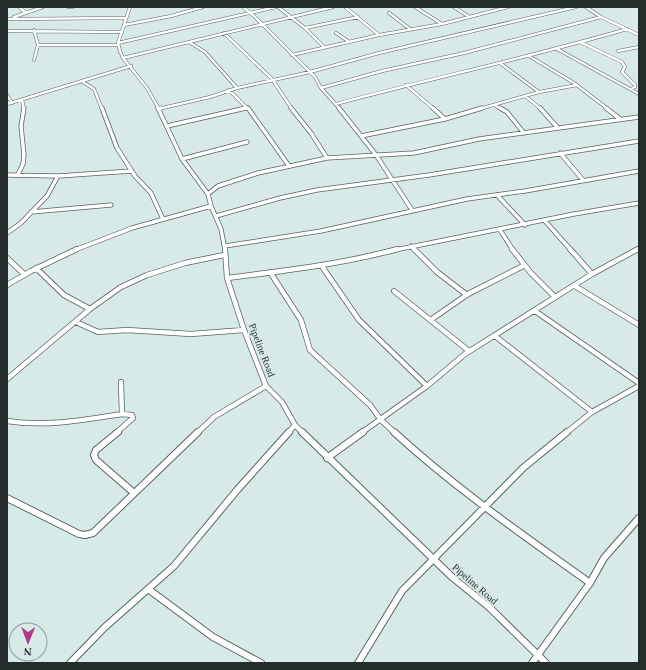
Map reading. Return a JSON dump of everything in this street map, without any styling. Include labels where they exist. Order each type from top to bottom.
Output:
[{"type":"street","points":[[19,7],[26,13]]},
{"type":"street","points":[[8,19],[43,7]]},
{"type":"street","points":[[68,7],[73,7]]},
{"type":"street","points":[[118,44],[130,7]]},
{"type":"street","points":[[124,25],[171,16],[203,7]]},
{"type":"street","points":[[243,7],[319,82],[321,88],[336,104],[376,155],[412,210]]},
{"type":"street","points":[[38,45],[118,44],[189,26],[277,7],[305,28],[324,47]]},
{"type":"street","points":[[123,58],[332,7]]},
{"type":"street","points":[[345,7],[379,35]]},
{"type":"street","points":[[415,7],[442,24]]},
{"type":"street","points":[[454,7],[468,16]]},
{"type":"street","points":[[292,54],[348,41],[442,24],[494,8],[508,7]]},
{"type":"street","points":[[158,109],[272,79],[310,72],[379,53],[576,7]]},
{"type":"street","points":[[586,7],[601,17],[639,35]]},
{"type":"street","points":[[389,13],[410,29]]},
{"type":"street","points":[[305,28],[358,17]]},
{"type":"street","points":[[321,88],[382,71],[601,17]]},
{"type":"street","points":[[8,19],[126,18]]},
{"type":"street","points":[[336,104],[406,85],[529,56],[627,29]]},
{"type":"street","points":[[7,31],[122,32]]},
{"type":"street","points":[[34,32],[38,45],[34,60]]},
{"type":"street","points":[[224,33],[272,79],[284,99],[311,133],[328,158]]},
{"type":"street","points":[[336,33],[348,41]]},
{"type":"street","points":[[189,42],[205,52],[215,65],[230,79],[236,88]]},
{"type":"street","points":[[580,42],[622,62],[625,67],[622,72],[635,87],[631,89]]},
{"type":"street","name":"Pipeline Road","points":[[118,44],[123,58],[148,88],[182,159],[208,194],[225,246],[224,255],[227,278],[244,330],[266,386],[282,402],[295,425],[327,458],[452,577],[490,608],[546,663]]},
{"type":"street","points":[[618,51],[639,47]]},
{"type":"street","points":[[557,48],[639,94]]},
{"type":"street","points":[[529,56],[577,85],[620,119]]},
{"type":"street","points":[[500,63],[539,92]]},
{"type":"street","points":[[7,104],[83,82],[130,66]]},
{"type":"street","points":[[83,82],[94,89],[117,148],[132,171],[151,193],[163,219]]},
{"type":"street","points":[[406,85],[445,119]]},
{"type":"street","points":[[361,136],[445,119],[539,92],[577,85]]},
{"type":"street","points":[[229,90],[240,99],[262,127],[289,166]]},
{"type":"street","points":[[7,95],[12,103]]},
{"type":"street","points":[[525,96],[536,104],[558,128]]},
{"type":"street","points":[[18,174],[23,164],[24,155],[22,143],[24,134],[21,126],[24,107],[22,100]]},
{"type":"street","points":[[494,105],[506,112],[524,133]]},
{"type":"street","points":[[167,126],[247,108]]},
{"type":"street","points":[[208,194],[218,186],[258,173],[328,158],[414,153],[479,139],[639,117]]},
{"type":"street","points":[[216,216],[317,190],[392,181],[639,141]]},
{"type":"street","points":[[182,159],[247,142]]},
{"type":"street","points":[[560,153],[583,180]]},
{"type":"street","points":[[7,175],[18,174],[58,176],[132,171]]},
{"type":"street","points":[[225,246],[321,231],[466,199],[639,171]]},
{"type":"street","points":[[7,233],[22,222],[47,196],[58,176]]},
{"type":"street","points":[[497,195],[524,225]]},
{"type":"street","points":[[227,278],[373,256],[411,246],[639,203]]},
{"type":"street","points":[[31,212],[111,205]]},
{"type":"street","points":[[7,285],[36,268],[98,241],[163,219],[211,206]]},
{"type":"street","points":[[545,221],[592,274]]},
{"type":"street","points":[[500,230],[523,266],[555,297]]},
{"type":"street","points":[[411,246],[421,258],[448,282],[467,295]]},
{"type":"street","points":[[327,458],[427,386],[469,352],[592,274],[639,249]]},
{"type":"street","points":[[7,379],[90,310],[121,288],[147,275],[185,263],[224,255]]},
{"type":"street","points":[[7,258],[24,274]]},
{"type":"street","points":[[321,265],[359,320],[427,386]]},
{"type":"street","points":[[432,322],[432,319],[467,295],[523,266]]},
{"type":"street","points":[[36,268],[64,294],[90,310]]},
{"type":"street","points":[[270,272],[301,320],[310,350],[314,355],[370,405],[381,420],[423,459],[484,507],[590,583]]},
{"type":"street","points":[[575,286],[639,325]]},
{"type":"street","points":[[394,291],[432,322],[438,329],[469,352]]},
{"type":"street","points":[[358,663],[402,591],[523,468],[592,412],[639,385],[535,311]]},
{"type":"street","points":[[76,322],[98,332],[127,330],[191,334],[244,330]]},
{"type":"street","points":[[495,336],[592,412]]},
{"type":"street","points":[[121,382],[122,414]]},
{"type":"street","points":[[7,498],[44,517],[85,535],[93,533],[214,417],[266,386]]},
{"type":"street","points":[[7,421],[18,424],[47,423],[122,414],[132,415],[133,418],[130,422],[96,450],[94,454],[96,460],[134,493]]},
{"type":"street","points":[[70,663],[106,627],[174,566],[238,489],[295,425]]},
{"type":"street","points":[[532,663],[590,583],[604,558],[639,518]]},
{"type":"street","points":[[148,589],[213,637],[261,663]]}]
